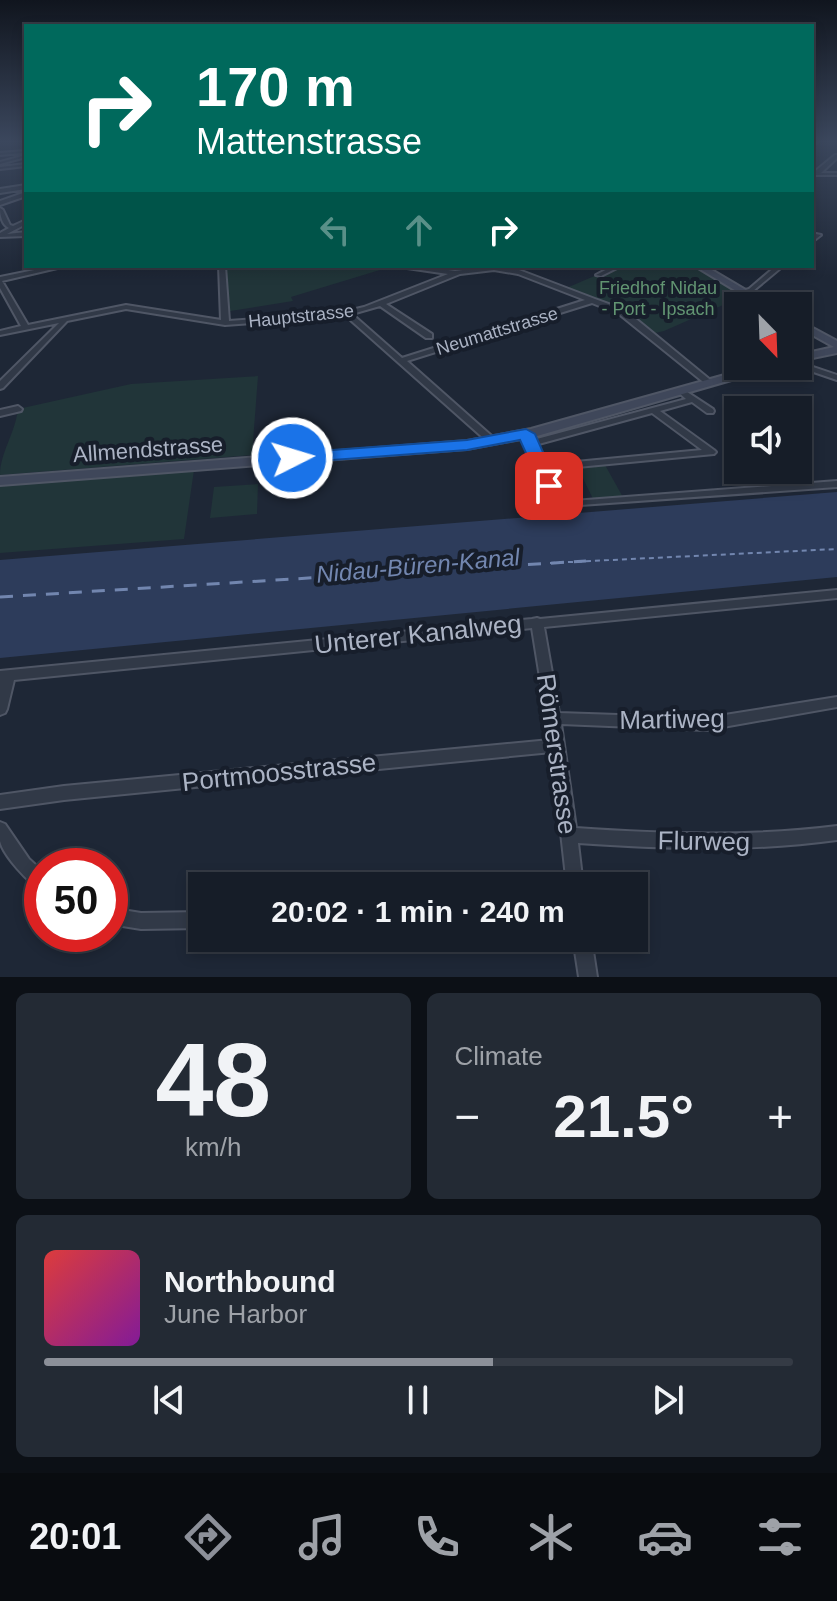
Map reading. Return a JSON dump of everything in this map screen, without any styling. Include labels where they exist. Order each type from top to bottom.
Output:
[{"type":"main road","points":[[702,268],[744,292]]},
{"type":"main road","points":[[812,332],[837,347]]},
{"type":"main road","points":[[812,354],[837,347]]},
{"type":"main road","name":"Allmendstrasse","points":[[0,481],[529,439],[686,395],[724,379]]},
{"type":"street","points":[[0,191],[24,187]]},
{"type":"street","points":[[0,203],[24,195]]},
{"type":"street","points":[[0,210],[2,219],[13,228]]},
{"type":"street","points":[[0,235],[24,223]]},
{"type":"street","points":[[0,235],[24,234]]},
{"type":"street","points":[[25,327],[4,296],[0,280],[53,268]]},
{"type":"street","points":[[222,268],[225,323]]},
{"type":"street","points":[[419,268],[455,274]]},
{"type":"street","points":[[599,275],[614,268]]},
{"type":"street","points":[[744,292],[751,290],[778,268]]},
{"type":"street","name":"Hauptstrasse","points":[[0,333],[126,307],[225,323],[348,314],[455,274],[506,269],[593,300],[631,318],[710,383]]},
{"type":"street","name":"Neumattstrasse","points":[[400,361],[593,300]]},
{"type":"street","points":[[380,303],[429,336]]},
{"type":"street","points":[[348,314],[492,441]]},
{"type":"street","points":[[0,386],[64,322],[63,319]]},
{"type":"street","points":[[812,369],[837,378]]},
{"type":"street","points":[[710,411],[686,395],[655,412],[529,439],[556,505],[837,484]]},
{"type":"street","points":[[0,413],[18,409]]},
{"type":"street","points":[[542,468],[711,452],[655,412]]},
{"type":"street","name":"Unterer Kanalweg","points":[[5,676],[837,594]]},
{"type":"street","name":"Römerstrasse","points":[[537,622],[558,745],[574,872]]},
{"type":"street","points":[[0,709],[5,676]]},
{"type":"street","name":"Martiweg","points":[[553,718],[706,724],[837,702]]},
{"type":"street","name":"Portmoosstrasse","points":[[0,802],[558,745]]},
{"type":"street","points":[[0,829],[24,865]]},
{"type":"street","name":"Flurweg","points":[[570,835],[684,843],[768,842],[837,833]]},
{"type":"street","points":[[128,919],[188,920]]},
{"type":"street","points":[[584,952],[588,977]]},
{"type":"green space","points":[[222,268],[386,268],[291,297],[293,301],[224,312]]},
{"type":"green space","name":"Friedhof Nidau - Port - Ipsach","points":[[613,268],[699,268],[744,292],[724,292],[724,305],[651,334],[631,318],[564,289]]},
{"type":"green space","points":[[258,376],[252,455],[0,475],[18,409],[131,384]]},
{"type":"green space","points":[[605,465],[624,499],[594,501],[577,466]]},
{"type":"green space","points":[[194,470],[184,539],[0,553],[0,484]]},
{"type":"green space","points":[[258,484],[257,514],[210,518],[214,487]]},
{"type":"water","name":"Nidau-Büren-Kanal","points":[[837,492],[837,577],[0,658],[0,560]]},
{"type":"ferry route","points":[[567,562],[837,549]]},
{"type":"ferry route","points":[[567,562],[586,561]]},
{"type":"ferry route","points":[[0,597],[567,562]]},
{"type":"ferry route","points":[[550,563],[567,562]]},
{"type":"route","points":[[292,458],[467,445],[526,434],[549,486]]}]
